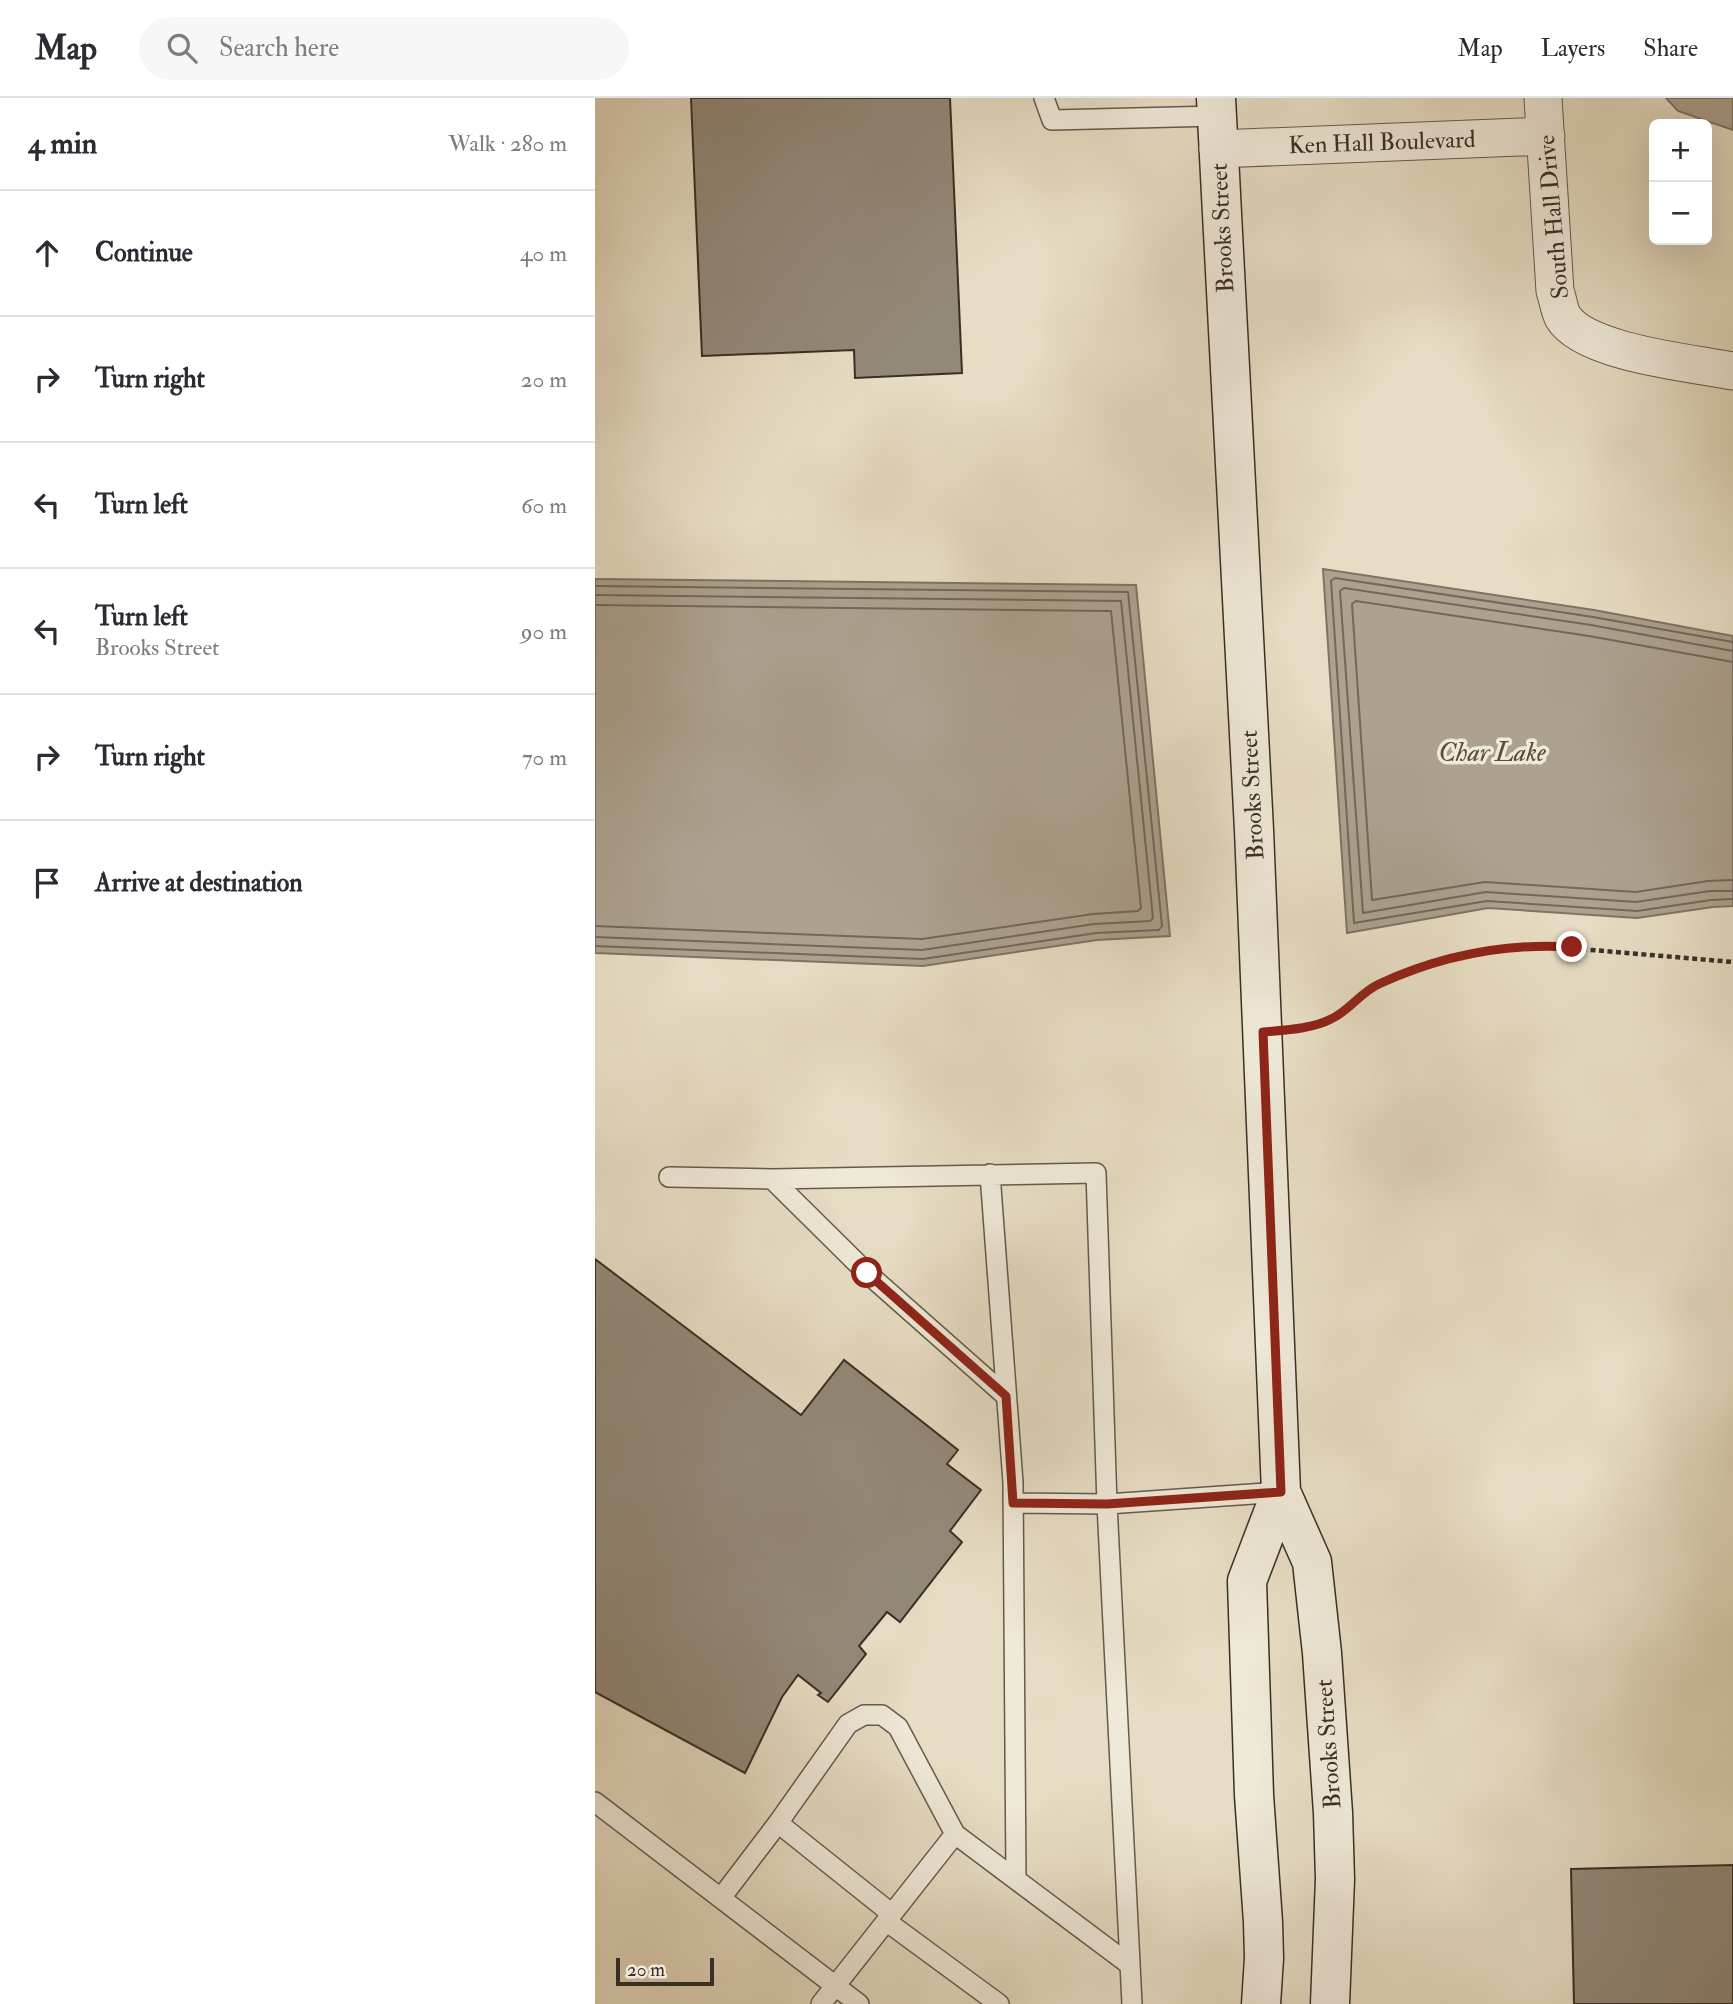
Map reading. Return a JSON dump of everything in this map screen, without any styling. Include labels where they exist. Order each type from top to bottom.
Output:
[{"type":"main road","name":"Brooks Street","points":[[1217,121],[1263,1032],[1281,1492],[1312,1562],[1322,1653],[1334,1826],[1335,1879],[1330,2004]]},
{"type":"main road","name":"Brooks Street","points":[[1262,2004],[1263,1922],[1254,1784],[1247,1581],[1281,1492]]},
{"type":"street","name":"Ken Hall Boulevard","points":[[1217,121],[1544,113]]},
{"type":"street","name":"South Hall Drive","points":[[1544,113],[1555,291],[1563,317],[1576,331],[1617,349],[1733,371]]},
{"type":"lane","points":[[1044,98],[1052,120],[1217,121]]},
{"type":"lane","points":[[669,1177],[772,1179],[1096,1173],[1107,1504],[1132,2004]]},
{"type":"lane","points":[[990,1174],[1013,1503],[1016,1879]]},
{"type":"lane","points":[[772,1179],[867,1273],[1006,1396]]},
{"type":"lane","points":[[1013,1503],[1107,1504],[1281,1492]]},
{"type":"lane","points":[[722,1898],[848,1724],[864,1716],[882,1715],[898,1727],[908,1742],[955,1834],[1130,1965]]},
{"type":"lane","points":[[595,1802],[859,2004]]},
{"type":"lane","points":[[778,1823],[889,1917],[999,2004]]},
{"type":"lane","points":[[821,2004],[955,1834]]},
{"type":"path","points":[[1263,1032],[1331,1020],[1376,985],[1443,960],[1478,952],[1533,945],[1733,962]]},
{"type":"water","points":[[1666,98],[1733,98],[1733,130],[1712,123],[1712,119],[1701,119],[1678,111]]},
{"type":"water","name":"Char Lake","points":[[1323,569],[1594,610],[1733,636],[1733,906],[1637,918],[1488,908],[1347,933]]},
{"type":"water","points":[[595,579],[1136,585],[1170,936],[1097,940],[923,966],[595,953]]},
{"type":"building","points":[[691,98],[950,98],[962,373],[855,378],[854,350],[702,356]]},
{"type":"building","points":[[595,1259],[801,1415],[844,1360],[958,1450],[947,1464],[981,1490],[950,1531],[962,1542],[900,1622],[887,1612],[859,1646],[866,1654],[828,1702],[798,1675],[782,1697],[745,1773],[595,1692]]},
{"type":"building","points":[[1733,1865],[1733,2004],[1574,2004],[1571,1869]]},
{"type":"route","points":[[867,1273],[1006,1396],[1013,1503],[1107,1504],[1281,1492],[1263,1032],[1331,1020],[1376,985],[1443,960],[1478,952],[1533,945],[1572,947]]}]
